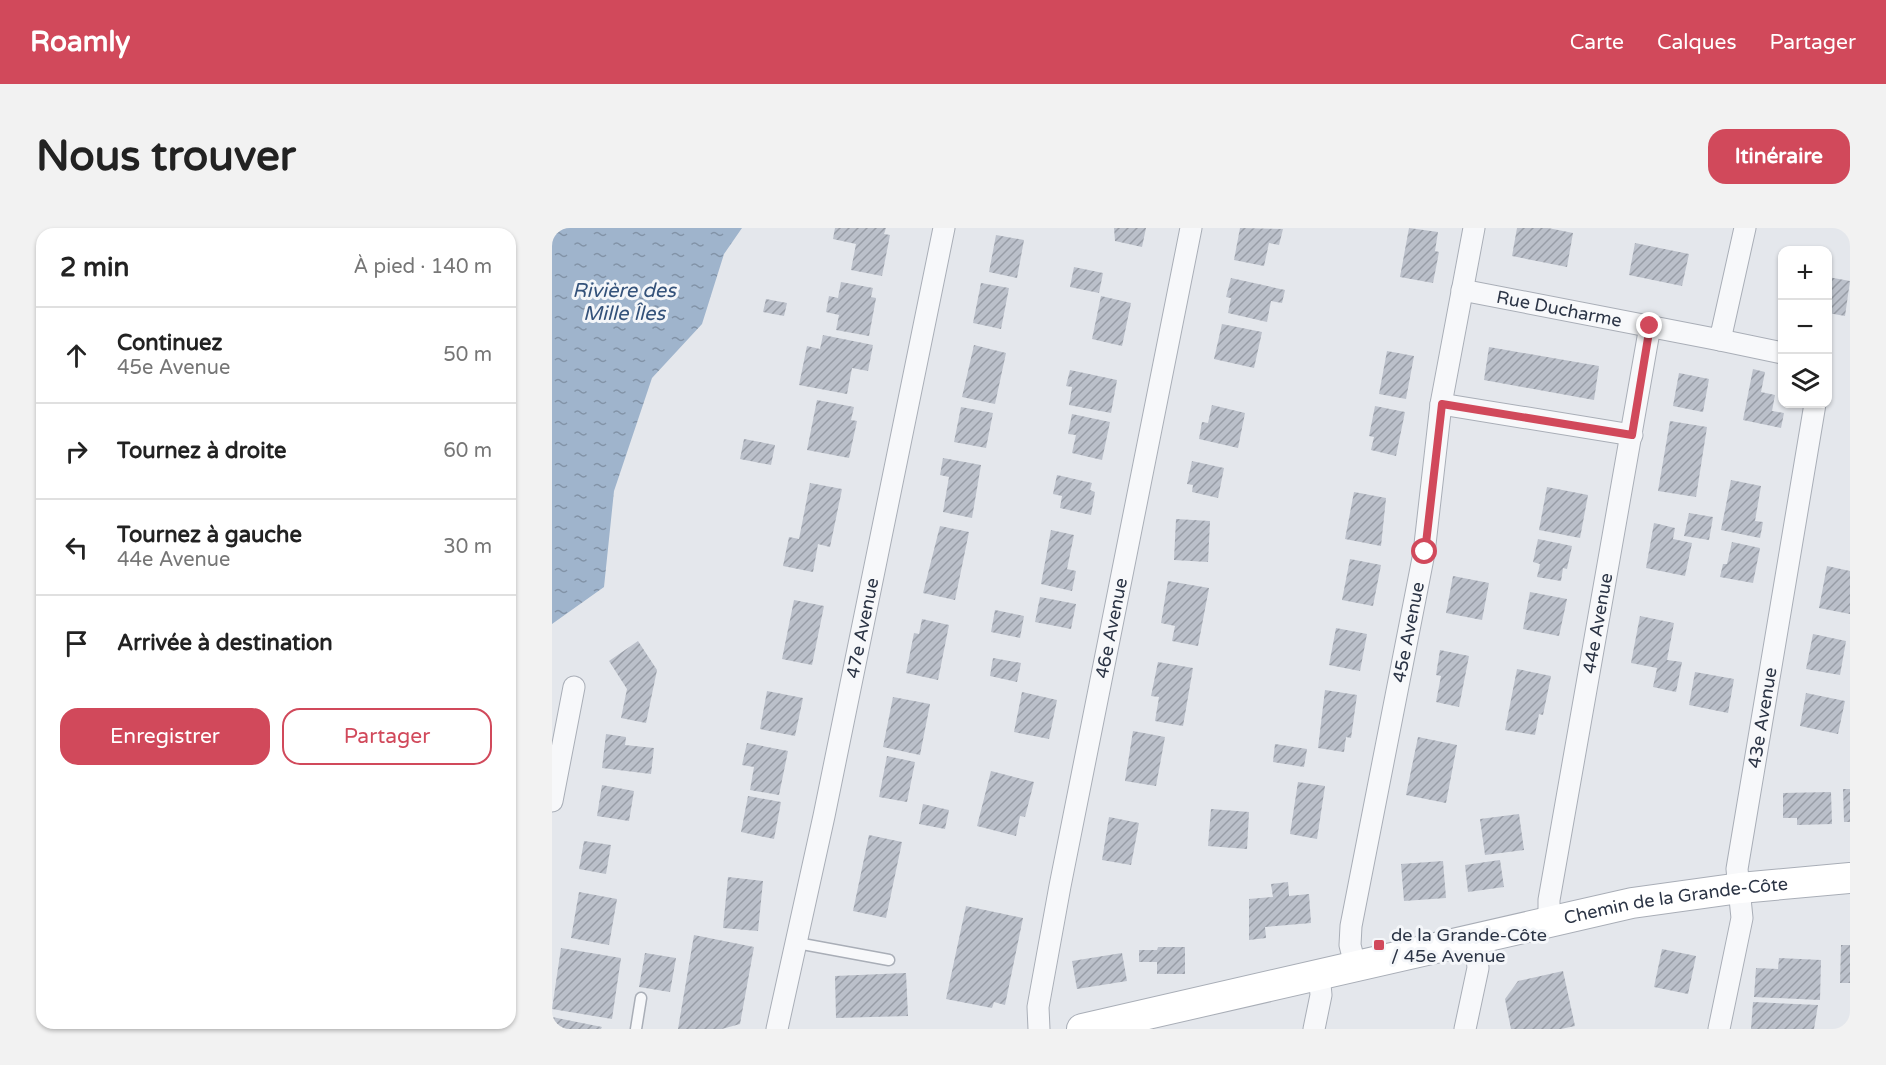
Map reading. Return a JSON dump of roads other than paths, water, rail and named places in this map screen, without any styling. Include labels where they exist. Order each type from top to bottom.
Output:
[{"type":"main road","name":"Chemin de la Grande-Côte","points":[[1082,1029],[1475,937],[1632,903],[1740,888],[1850,878]]},
{"type":"street","name":"47e Avenue","points":[[777,1029],[797,943],[944,228]]},
{"type":"street","name":"46e Avenue","points":[[1039,1029],[1038,1006],[1060,886],[1191,228]]},
{"type":"street","name":"45e Avenue","points":[[1355,965],[1350,945],[1352,926],[1425,552],[1442,404],[1474,228]]},
{"type":"street","points":[[1745,228],[1720,340],[1778,352]]},
{"type":"street","name":"Rue Ducharme","points":[[1462,290],[1720,340]]},
{"type":"street","name":"44e Avenue","points":[[1549,922],[1549,900],[1650,326]]},
{"type":"street","points":[[1442,404],[1632,435]]},
{"type":"street","name":"43e Avenue","points":[[1719,1029],[1742,918],[1737,868],[1814,408]]},
{"type":"street","points":[[552,801],[574,687]]},
{"type":"street","points":[[1465,1029],[1478,968],[1475,937]]},
{"type":"street","points":[[1314,1029],[1321,995],[1319,974]]},
{"type":"lane","points":[[797,943],[889,960]]},
{"type":"lane","points":[[636,1029],[641,998]]},
{"type":"water","name":"Rivière des Mille Îles","points":[[552,228],[742,228],[724,254],[702,324],[652,378],[614,491],[604,587],[552,624]]},
{"type":"place","name":"de la Grande-Côte / 45e Avenue","points":[[1379,945]]}]
